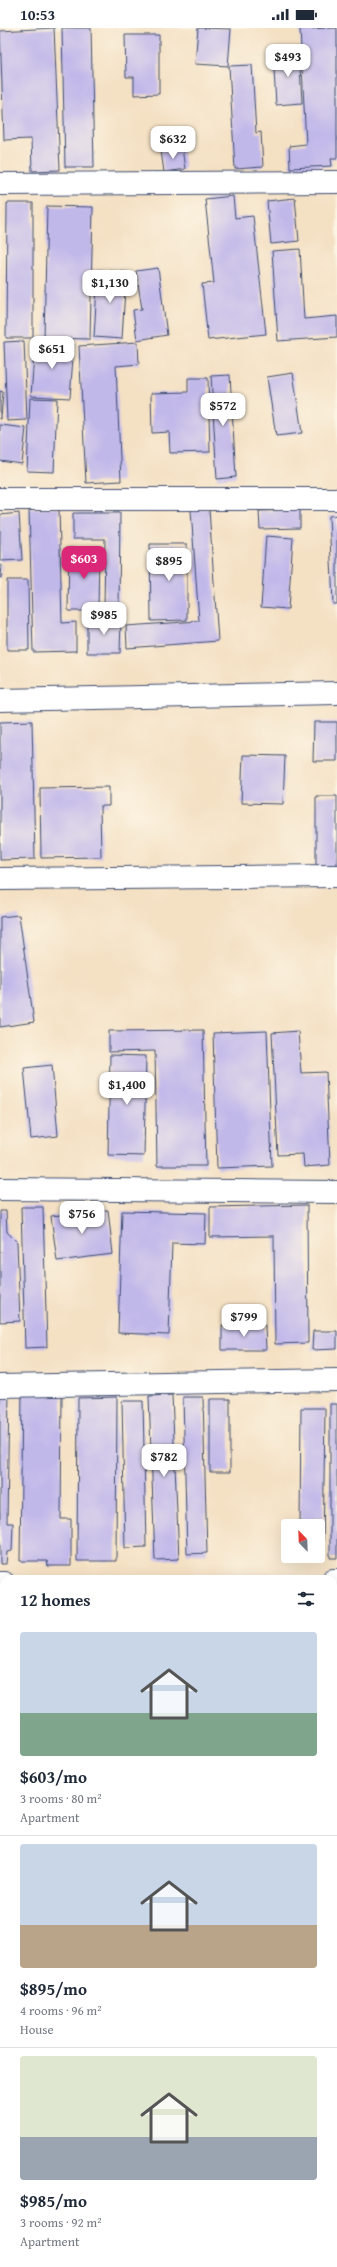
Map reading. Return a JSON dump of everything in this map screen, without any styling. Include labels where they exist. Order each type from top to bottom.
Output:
[{"type":"street","points":[[0,184],[337,182]]},
{"type":"street","points":[[0,499],[337,499]]},
{"type":"street","points":[[0,700],[337,693]]},
{"type":"street","points":[[0,879],[337,876]]},
{"type":"street","points":[[0,1189],[337,1192]]},
{"type":"street","points":[[0,1386],[337,1380]]},
{"type":"building","points":[[54,28],[60,170],[32,171],[31,139],[4,140],[0,31]]},
{"type":"building","points":[[62,28],[91,28],[94,167],[65,167]]},
{"type":"building","points":[[198,28],[231,29],[228,66],[195,64]]},
{"type":"building","points":[[337,28],[337,158],[331,158],[332,166],[290,168],[289,146],[306,144],[300,29]]},
{"type":"building","points":[[125,35],[159,35],[159,94],[134,95],[134,77],[126,77]]},
{"type":"building","points":[[299,50],[302,103],[276,105],[273,52]]},
{"type":"building","points":[[252,65],[256,133],[261,132],[263,167],[235,169],[229,66]]},
{"type":"building","points":[[182,148],[185,169],[164,172],[161,151]]},
{"type":"building","points":[[233,196],[235,218],[253,216],[266,334],[208,340],[202,284],[214,283],[205,199]]},
{"type":"building","points":[[295,198],[299,241],[271,244],[267,201]]},
{"type":"building","points":[[7,203],[33,203],[33,338],[6,338]]},
{"type":"building","points":[[47,206],[93,207],[90,339],[44,338]]},
{"type":"building","points":[[300,249],[304,319],[337,316],[337,337],[278,341],[272,251]]},
{"type":"building","points":[[158,268],[167,335],[137,340],[133,310],[142,309],[136,271]]},
{"type":"building","points":[[98,270],[126,272],[122,339],[94,337]]},
{"type":"building","points":[[24,341],[27,420],[7,421],[4,342]]},
{"type":"building","points":[[35,341],[74,344],[70,398],[31,396]]},
{"type":"building","points":[[138,342],[139,364],[116,366],[121,481],[86,483],[79,346]]},
{"type":"building","points":[[293,373],[302,433],[276,436],[267,377]]},
{"type":"building","points":[[230,375],[236,477],[217,479],[211,376]]},
{"type":"building","points":[[188,378],[208,378],[210,452],[170,453],[169,432],[152,433],[151,393],[188,392]]},
{"type":"building","points":[[0,391],[3,392],[1,419],[0,419]]},
{"type":"building","points":[[30,398],[57,399],[54,472],[27,471]]},
{"type":"building","points":[[0,425],[26,428],[22,464],[0,461]]},
{"type":"building","points":[[59,508],[62,623],[76,622],[76,651],[33,652],[29,509]]},
{"type":"building","points":[[209,509],[218,641],[127,648],[126,626],[199,621],[191,510]]},
{"type":"building","points":[[300,510],[300,528],[260,529],[259,511]]},
{"type":"building","points":[[19,513],[22,560],[0,561],[0,515]]},
{"type":"building","points":[[73,513],[120,513],[119,609],[104,609],[105,539],[73,539]]},
{"type":"building","points":[[337,515],[337,604],[333,604],[329,516]]},
{"type":"building","points":[[266,536],[293,538],[288,609],[261,607]]},
{"type":"building","points":[[150,544],[187,544],[187,620],[151,621]]},
{"type":"building","points":[[69,548],[99,548],[98,611],[68,611]]},
{"type":"building","points":[[0,565],[2,565],[1,578],[0,578]]},
{"type":"building","points":[[7,580],[28,580],[29,650],[7,650]]},
{"type":"building","points":[[87,619],[121,619],[120,653],[87,653]]},
{"type":"building","points":[[32,721],[35,859],[0,860],[0,722]]},
{"type":"building","points":[[314,722],[337,722],[337,761],[313,761]]},
{"type":"building","points":[[243,755],[285,756],[283,804],[241,803]]},
{"type":"building","points":[[109,787],[109,806],[100,806],[101,857],[41,858],[40,788]]},
{"type":"building","points":[[316,796],[337,796],[337,870],[316,870]]},
{"type":"building","points":[[19,915],[34,1022],[0,1027],[0,917]]},
{"type":"building","points":[[203,1030],[206,1166],[157,1166],[155,1051],[109,1052],[109,1031]]},
{"type":"building","points":[[267,1031],[272,1166],[217,1168],[213,1033]]},
{"type":"building","points":[[298,1031],[301,1073],[326,1072],[330,1165],[304,1167],[303,1154],[278,1155],[272,1033]]},
{"type":"building","points":[[110,1055],[146,1056],[144,1156],[108,1155]]},
{"type":"building","points":[[52,1065],[58,1136],[31,1139],[24,1068]]},
{"type":"building","points":[[307,1205],[308,1343],[275,1344],[274,1236],[210,1237],[210,1207]]},
{"type":"building","points":[[21,1207],[43,1207],[47,1347],[25,1348]]},
{"type":"building","points":[[108,1210],[113,1254],[57,1261],[51,1216]]},
{"type":"building","points":[[0,1211],[6,1211],[7,1232],[17,1242],[20,1321],[0,1322]]},
{"type":"building","points":[[122,1211],[206,1213],[205,1244],[172,1243],[169,1335],[118,1333]]},
{"type":"building","points":[[222,1325],[265,1325],[266,1350],[222,1350]]},
{"type":"building","points":[[313,1331],[337,1331],[337,1349],[312,1350]]},
{"type":"building","points":[[0,1391],[9,1391],[7,1523],[13,1523],[12,1551],[7,1552],[6,1564],[0,1564]]},
{"type":"building","points":[[22,1393],[62,1393],[61,1519],[71,1519],[71,1566],[48,1566],[47,1561],[20,1561]]},
{"type":"building","points":[[172,1395],[179,1559],[155,1560],[149,1396]]},
{"type":"building","points":[[117,1397],[116,1561],[77,1561],[78,1398]]},
{"type":"building","points":[[183,1397],[203,1397],[207,1553],[187,1554]]},
{"type":"building","points":[[210,1399],[230,1399],[230,1472],[210,1472]]},
{"type":"building","points":[[122,1401],[143,1401],[146,1547],[125,1548]]},
{"type":"building","points":[[330,1404],[337,1404],[337,1558],[330,1558]]},
{"type":"building","points":[[301,1408],[325,1408],[324,1519],[300,1519]]}]
